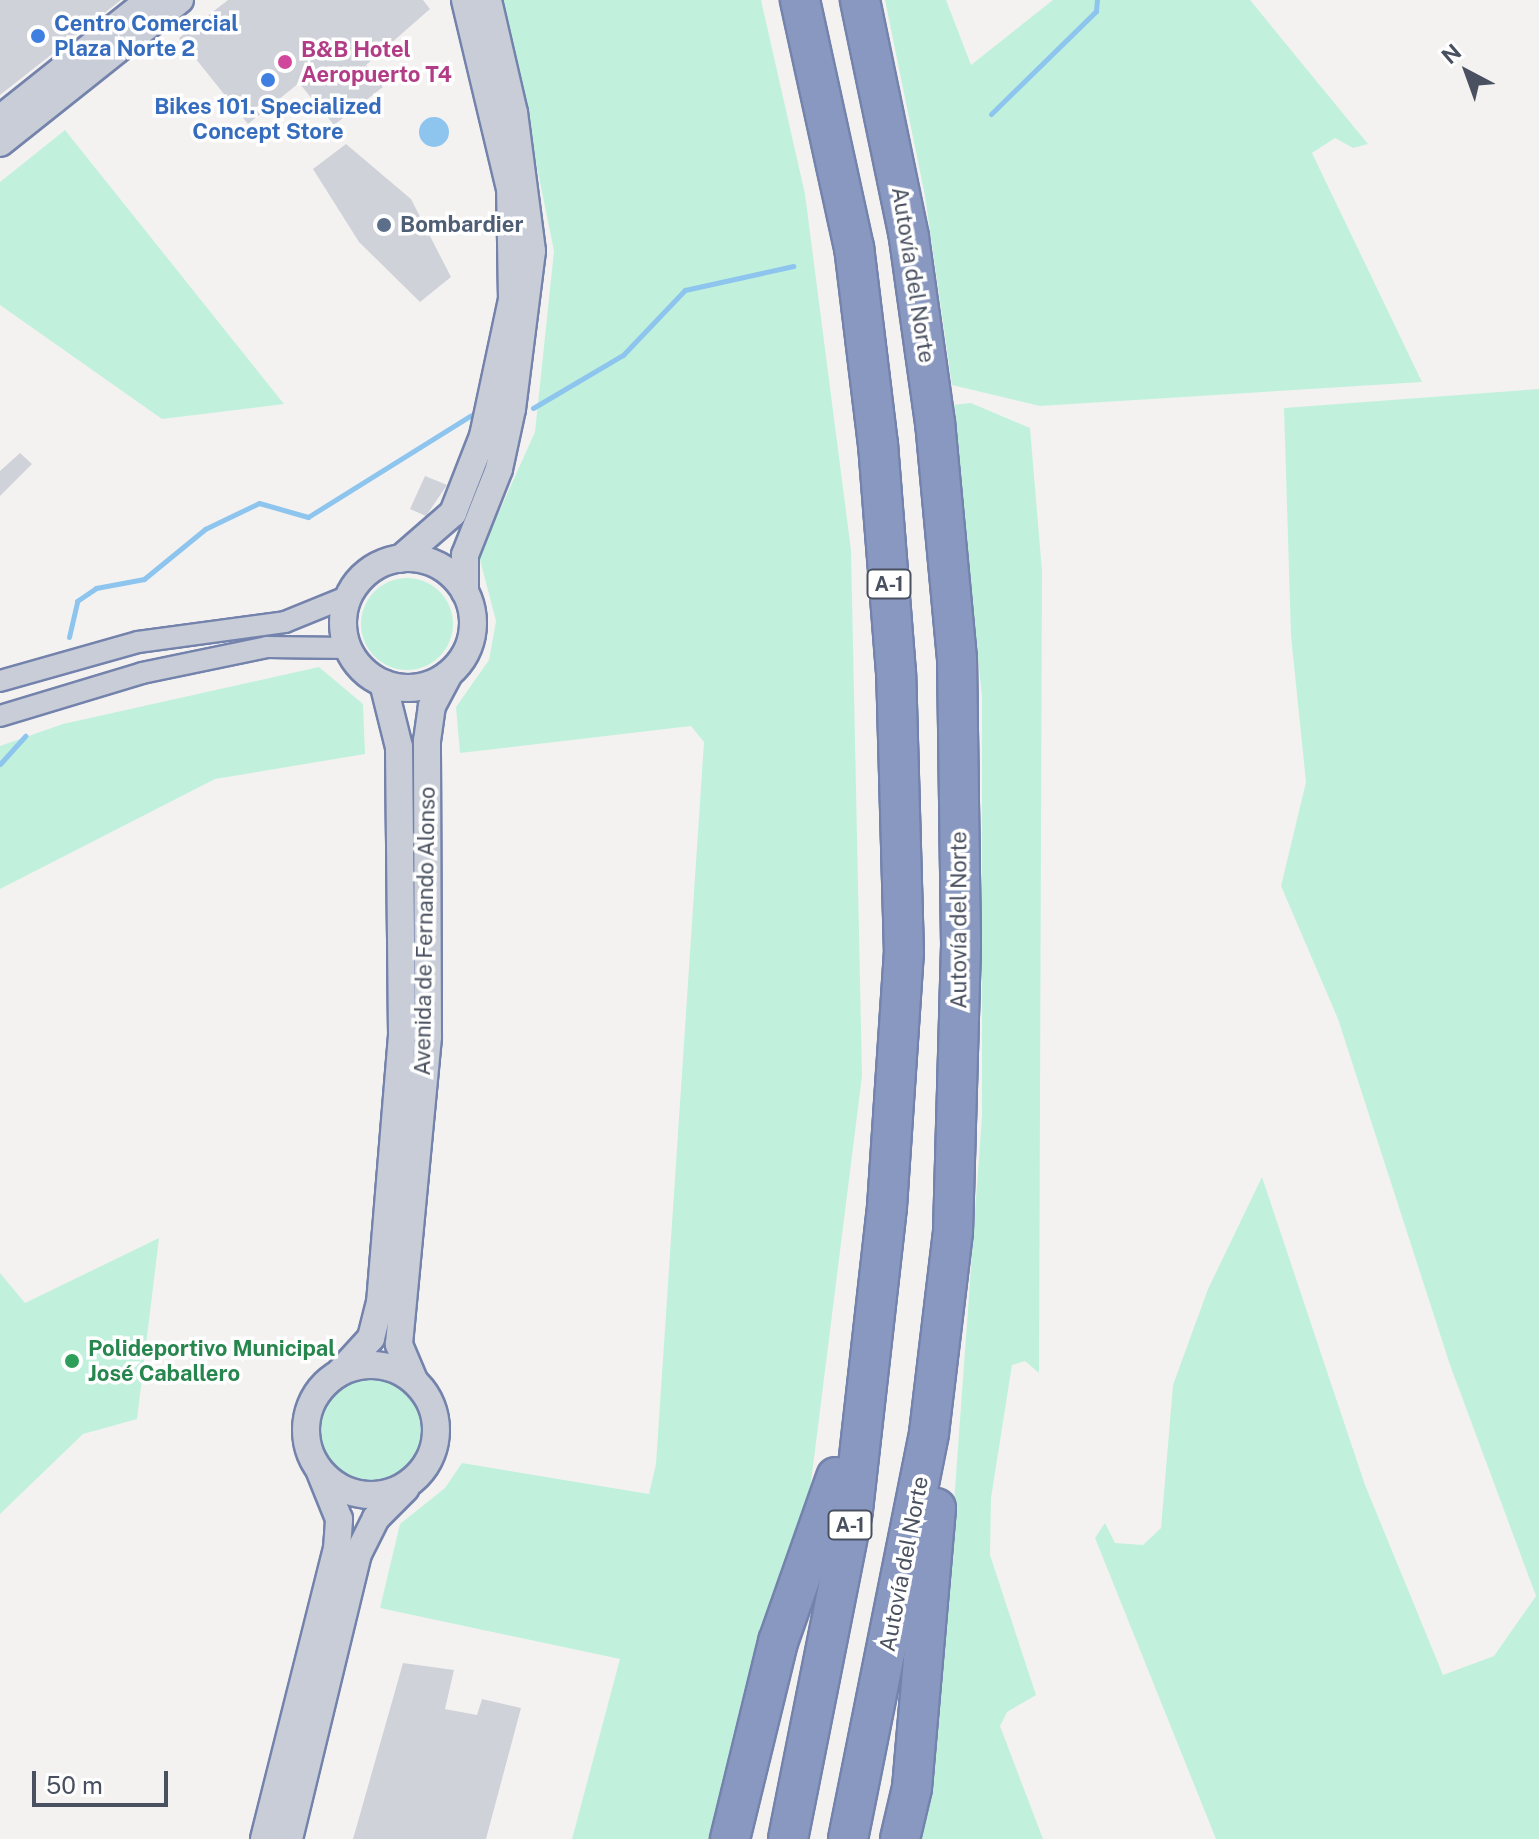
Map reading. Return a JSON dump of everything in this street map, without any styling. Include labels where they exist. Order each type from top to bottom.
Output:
[{"type":"highway","name":"A-1","points":[[788,1839],[853,1510],[887,1207],[904,954],[896,673],[854,248],[800,0]]},
{"type":"highway","name":"Autovía del Norte","points":[[848,1839],[929,1433],[953,1232],[961,944],[957,659],[909,237],[860,0]]},
{"type":"highway","points":[[730,1839],[778,1642],[834,1498],[859,1315],[887,1207]]},
{"type":"highway","points":[[900,1839],[912,1788],[937,1501],[929,1433]]},
{"type":"street","points":[[0,119],[149,0]]},
{"type":"street","points":[[0,143],[180,0]]},
{"type":"street","points":[[348,648],[349,596],[361,578],[400,559],[453,513],[483,436],[512,299],[510,189],[465,0]]},
{"type":"street","points":[[0,716],[142,673],[267,647],[348,648],[383,683],[410,688],[449,674],[469,645],[465,555],[499,469],[512,409],[532,251],[514,113],[488,0]]},
{"type":"street","points":[[400,559],[438,565],[465,592]]},
{"type":"street","points":[[0,681],[138,642],[285,622],[349,596]]},
{"type":"street","name":"Avenida de Fernando Alonso","points":[[414,1380],[399,1344],[428,1036],[427,741],[432,706],[449,674]]},
{"type":"street","name":"Avenida de Fernando Alonso","points":[[340,1372],[371,1338],[380,1303],[402,1035],[399,747],[383,683]]},
{"type":"street","points":[[264,1839],[337,1549],[339,1519],[307,1444],[308,1414],[340,1372],[379,1365],[414,1380],[433,1406],[436,1439],[411,1482],[376,1518],[358,1554],[289,1839]]},
{"type":"street","points":[[320,1472],[354,1494],[394,1492],[411,1482]]},
{"type":"green space","points":[[503,0],[761,0],[805,194],[851,550],[862,1076],[807,1514],[711,1839],[572,1839],[620,1659],[380,1608],[400,1524],[445,1488],[462,1463],[649,1494],[656,1464],[704,742],[691,726],[460,753],[456,707],[489,660],[496,621],[479,556],[535,432],[554,251]]},
{"type":"green space","points":[[885,0],[946,0],[971,65],[1053,0],[1250,0],[1368,144],[1353,148],[1335,138],[1312,153],[1422,382],[1040,406],[952,385],[925,196]]},
{"type":"green space","points":[[65,130],[284,404],[162,419],[0,305],[0,182]]},
{"type":"green space","points":[[1539,389],[1539,1839],[1216,1839],[1095,1538],[1105,1523],[1115,1543],[1143,1545],[1161,1528],[1173,1385],[1208,1289],[1262,1177],[1365,1485],[1443,1675],[1494,1656],[1536,1596],[1450,1365],[1338,1019],[1281,886],[1306,782],[1291,636],[1284,408]]},
{"type":"green space","points":[[971,403],[1030,428],[1042,571],[1039,1373],[1025,1361],[1012,1365],[991,1498],[990,1555],[1036,1695],[1007,1712],[1000,1726],[1043,1839],[914,1839],[935,1765],[982,1116],[982,697],[952,405]]},
{"type":"green space","points":[[407,578],[433,586],[445,598],[453,624],[445,650],[433,662],[407,670],[381,662],[369,650],[361,624],[369,598],[381,586]]},
{"type":"green space","points":[[319,667],[363,704],[365,754],[215,779],[0,889],[0,746],[63,724]]},
{"type":"green space","name":"Polideportivo Municipal José Caballero","points":[[159,1238],[137,1419],[83,1434],[0,1514],[0,1273],[25,1303]]},
{"type":"green space","points":[[370,1378],[390,1382],[407,1394],[419,1411],[423,1431],[419,1451],[407,1468],[390,1480],[370,1484],[350,1480],[333,1468],[321,1451],[317,1431],[321,1411],[333,1394],[350,1382]]},
{"type":"water","points":[[434,117],[440,118],[448,126],[448,138],[440,146],[434,147],[428,146],[420,138],[419,132],[420,126],[428,118]]},
{"type":"building","name":"Centro Comercial Plaza Norte 2","points":[[0,0],[121,0],[0,95]]},
{"type":"building","name":"B&B Hotel Aeropuerto T4","points":[[228,0],[423,0],[430,9],[366,65],[383,87],[334,125],[299,83],[248,124],[179,38]]},
{"type":"building","name":"Bombardier","points":[[346,144],[411,199],[451,277],[420,302],[359,242],[313,169]]},
{"type":"building","points":[[20,453],[32,464],[0,496],[0,471]]},
{"type":"building","points":[[425,476],[447,485],[426,516],[410,509]]},
{"type":"building","points":[[403,1663],[454,1670],[445,1709],[477,1715],[482,1699],[521,1708],[486,1839],[353,1839]]},
{"type":"waterway","points":[[991,114],[1096,11],[1097,0]]},
{"type":"waterway","points":[[533,408],[623,355],[685,290],[793,266]]},
{"type":"waterway","points":[[69,637],[77,601],[96,588],[144,579],[205,529],[259,503],[308,517],[471,415]]},
{"type":"waterway","points":[[0,764],[25,736]]},
{"type":"place","name":"Centro Comercial Plaza Norte 2","points":[[38,36]]},
{"type":"place","name":"B&B Hotel Aeropuerto T4","points":[[285,62]]},
{"type":"place","name":"Bikes 101. Specialized Concept Store","points":[[268,80]]},
{"type":"place","name":"Bombardier","points":[[384,225]]},
{"type":"place","name":"Polideportivo Municipal José Caballero","points":[[72,1361]]}]
